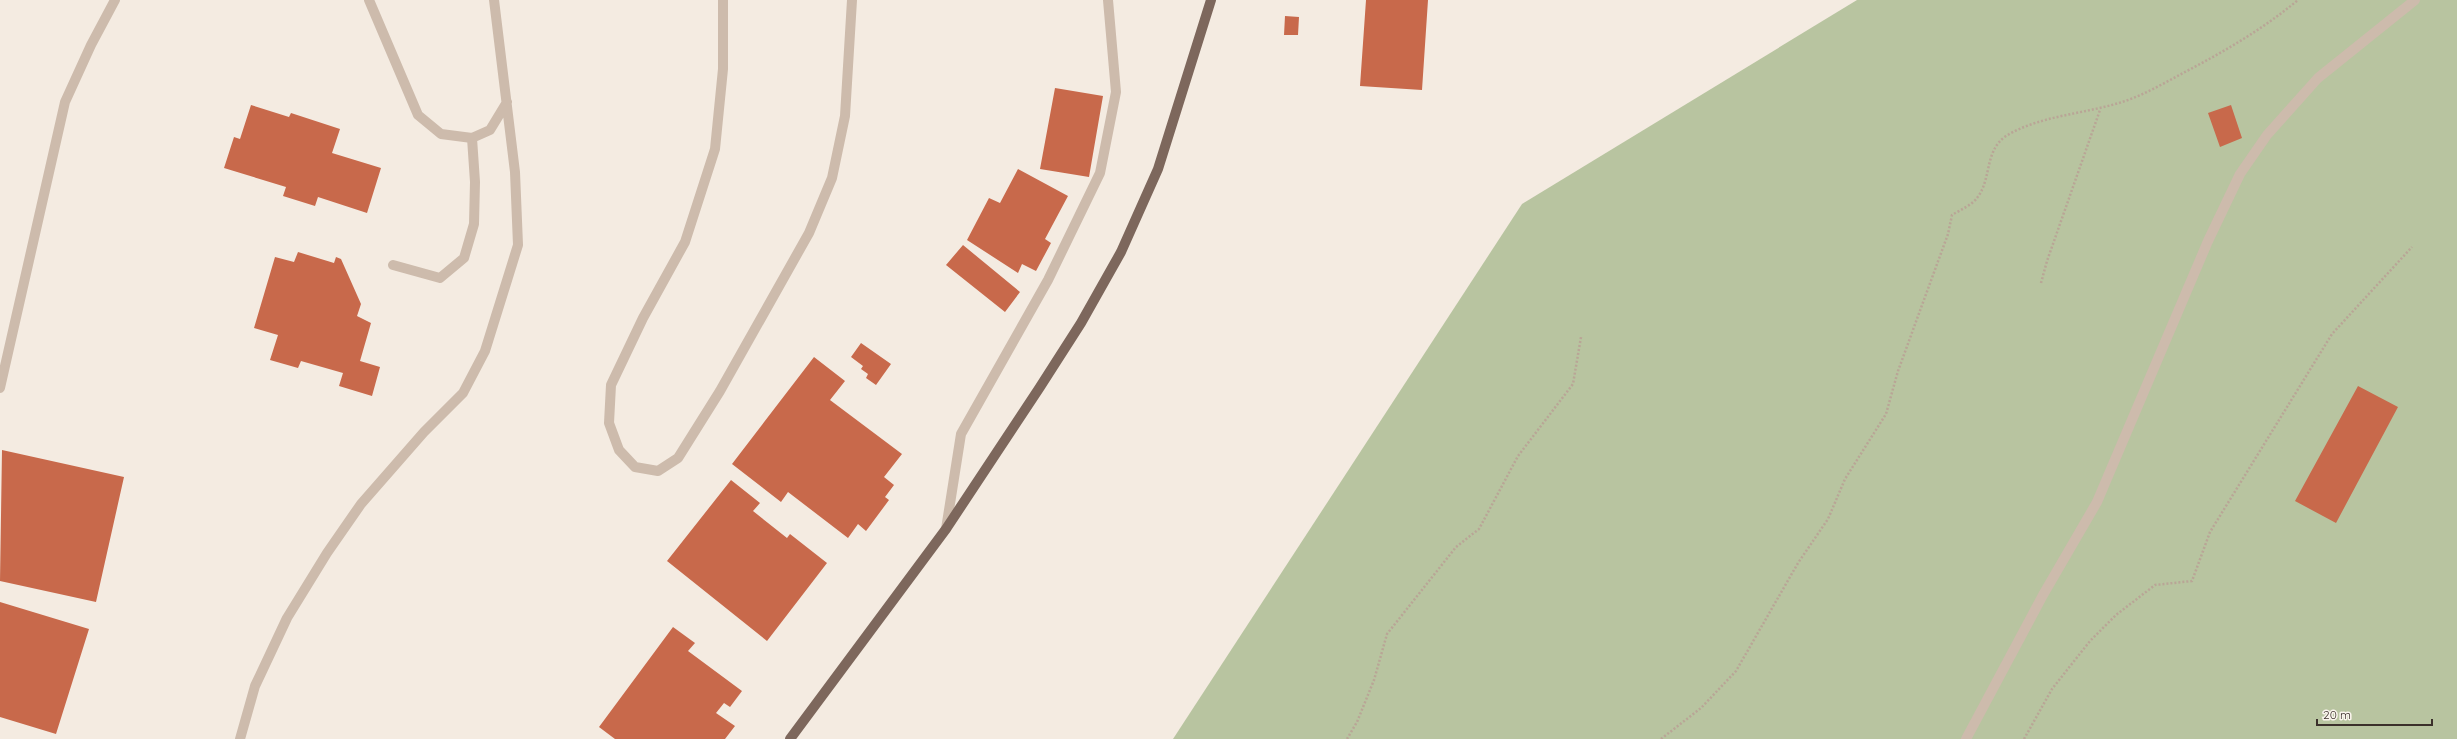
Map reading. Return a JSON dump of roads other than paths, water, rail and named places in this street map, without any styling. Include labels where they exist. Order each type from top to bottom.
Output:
[{"type":"main road","points":[[790,739],[946,529],[1040,388],[1081,323],[1122,252],[1158,169],[1211,0]]},
{"type":"street","points":[[0,388],[65,102],[91,45],[115,0]]},
{"type":"street","points":[[369,0],[418,115],[441,134],[472,138],[490,130],[507,102]]},
{"type":"street","points":[[240,739],[255,686],[286,618],[327,553],[361,504],[424,432],[463,392],[485,351],[518,245],[515,172],[494,0]]},
{"type":"street","points":[[723,0],[723,69],[715,149],[685,242],[643,318],[611,385],[609,423],[619,450],[635,467],[658,472],[678,458],[720,392],[809,233],[832,178],[845,116],[852,0]]},
{"type":"street","points":[[946,529],[960,434],[1048,280],[1100,173],[1116,92],[1108,0]]},
{"type":"street","points":[[1966,739],[2043,595],[2097,502],[2208,241],[2240,174],[2268,135],[2318,78],[2415,0]]},
{"type":"street","points":[[394,265],[440,278],[464,258],[474,224],[475,182],[472,138]]}]
